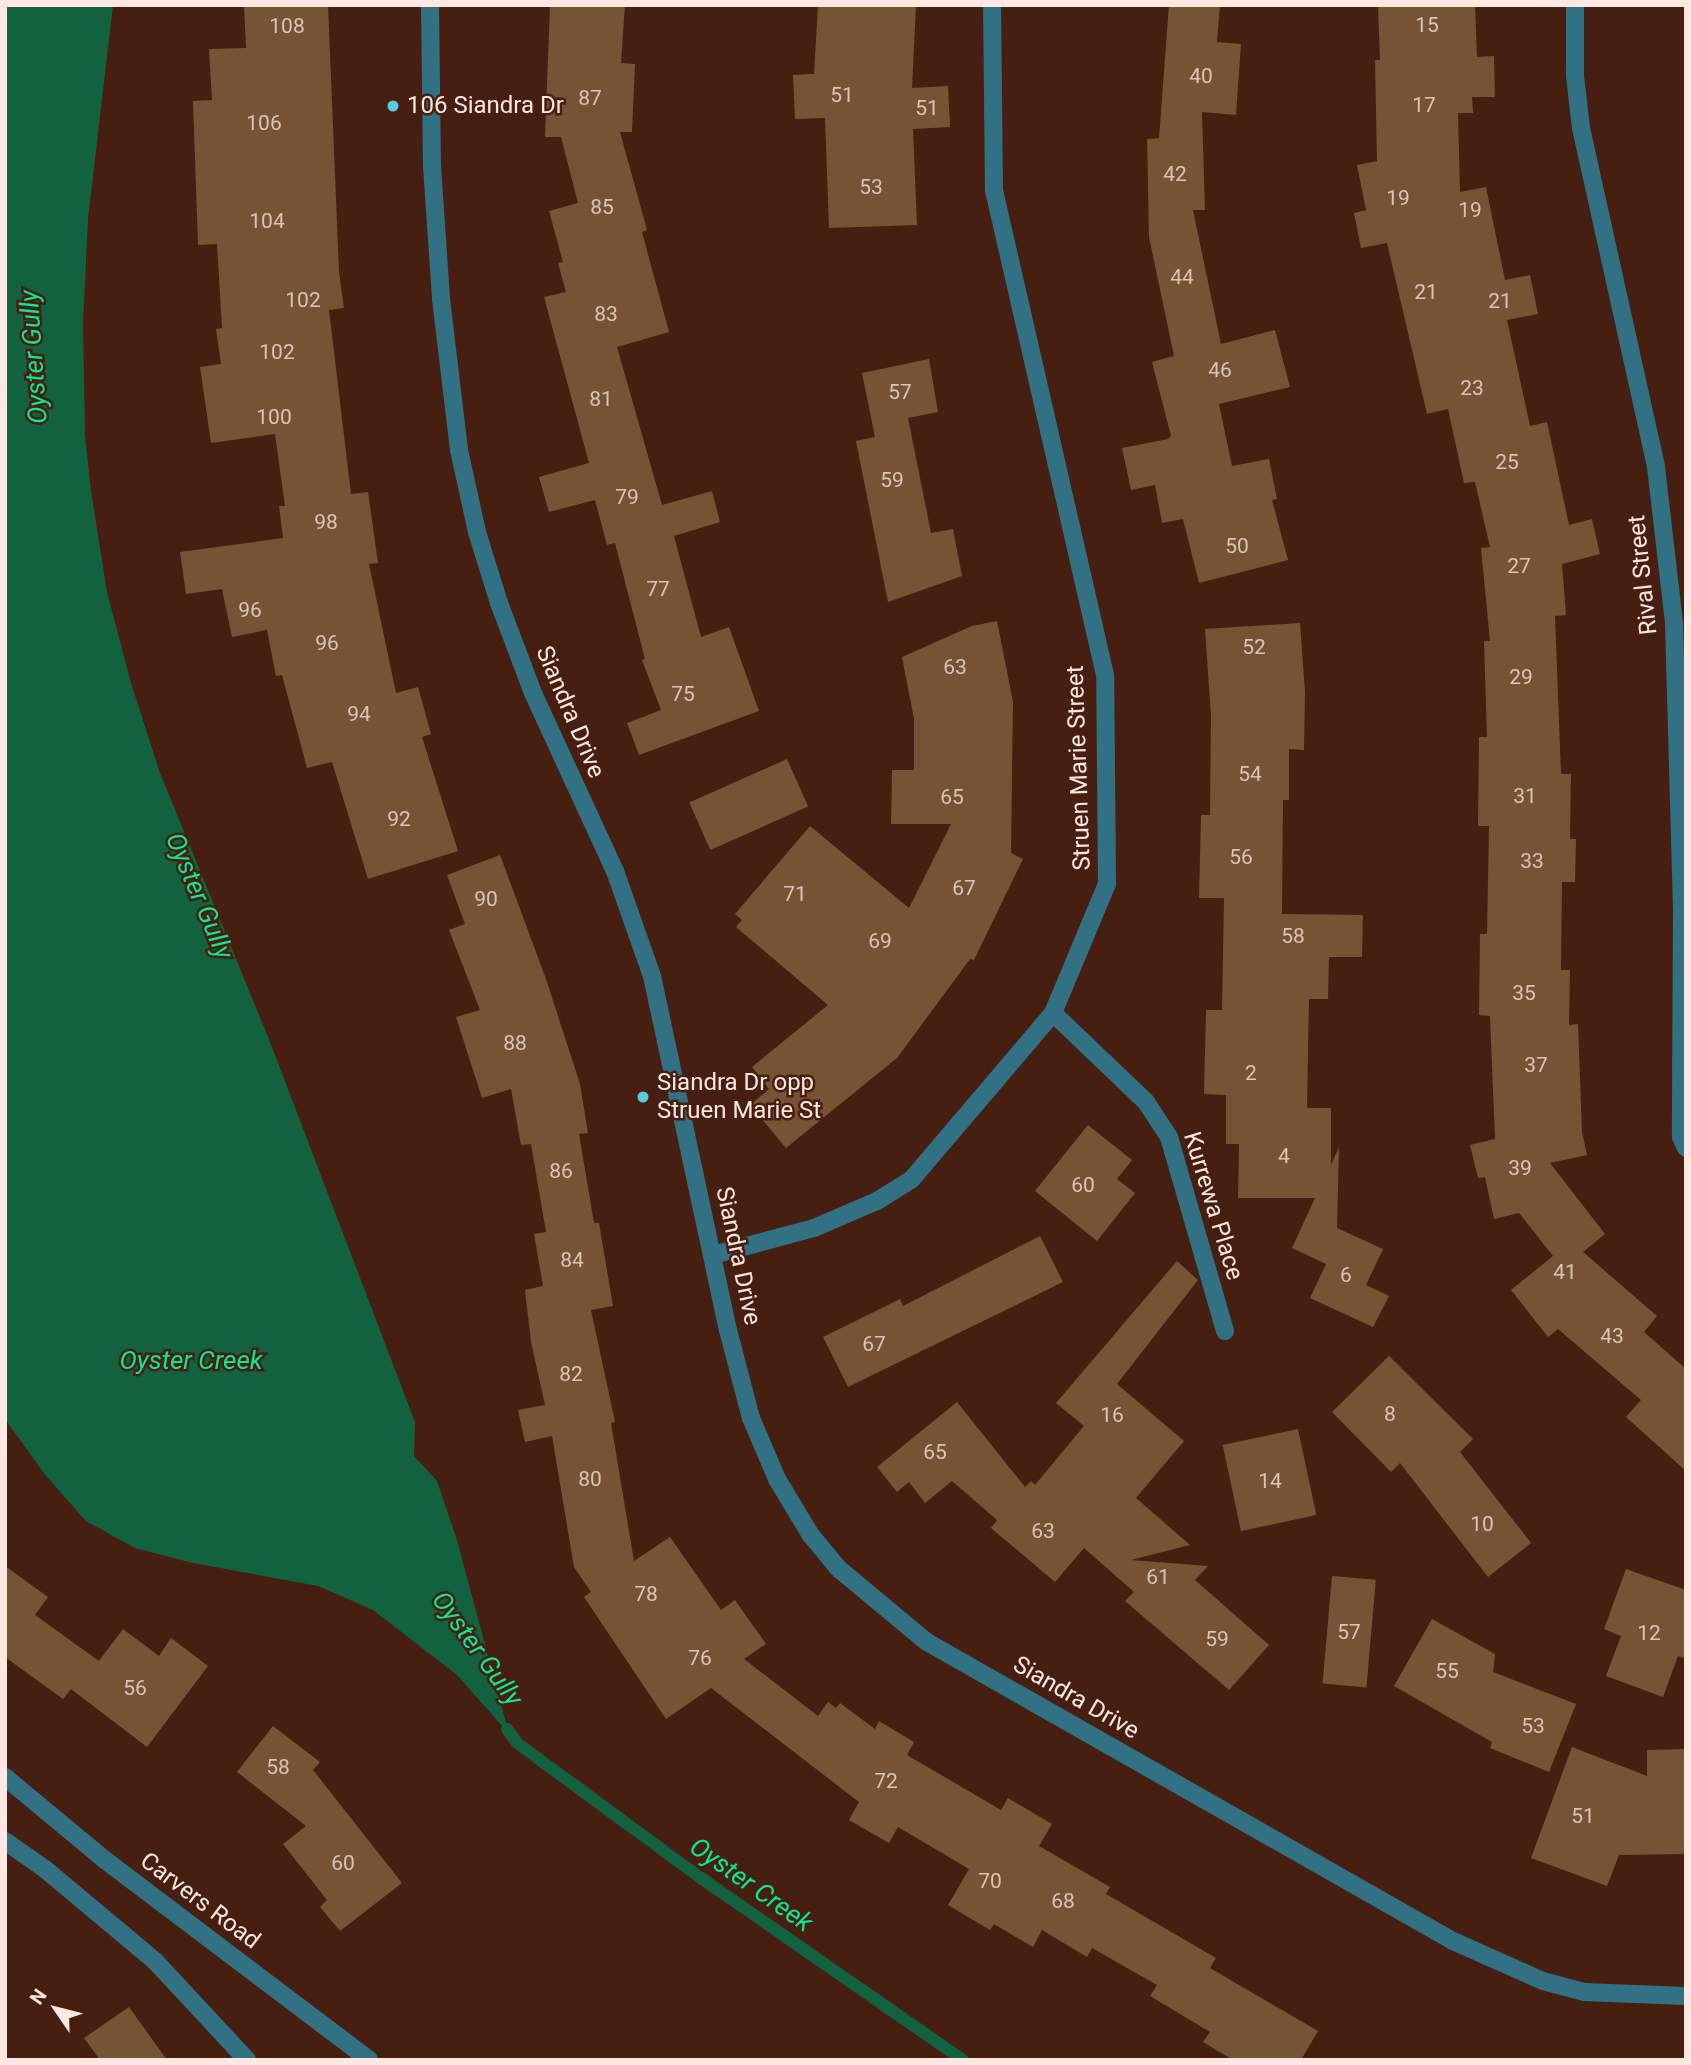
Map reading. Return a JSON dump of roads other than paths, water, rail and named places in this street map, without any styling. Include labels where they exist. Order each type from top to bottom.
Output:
[{"type":"street","name":"Siandra Drive","points":[[430,5],[432,166],[442,299],[459,450],[472,509],[499,603],[533,693],[615,871],[652,976],[728,1330],[751,1418],[777,1479],[810,1534],[839,1569],[927,1642],[1441,1934],[1497,1963],[1543,1981],[1584,1992],[1686,1996]]},
{"type":"street","name":"Struen Marie Street","points":[[713,1255],[814,1228],[877,1201],[911,1180],[1053,1013],[1107,884],[1105,675],[994,191],[992,5]]},
{"type":"street","name":"Rival Street","points":[[1575,5],[1575,76],[1581,128],[1656,467],[1674,622],[1684,911],[1681,1137],[1686,1148]]},
{"type":"street","name":"Kurrewa Place","points":[[1053,1013],[1146,1102],[1169,1137],[1224,1331]]},
{"type":"street","name":"Carvers Road","points":[[5,1777],[105,1860],[369,2060]]},
{"type":"street","points":[[5,1841],[45,1869],[155,1961],[247,2060]]},
{"type":"water","name":"Oyster Creek","points":[[5,5],[113,5],[88,219],[83,323],[85,435],[107,592],[131,683],[160,773],[270,1042],[415,1422],[414,1456],[437,1481],[457,1540],[506,1723],[517,1743],[457,1675],[373,1610],[318,1586],[193,1563],[135,1548],[86,1521],[46,1476],[5,1419]]},
{"type":"waterway","name":"Oyster Creek","points":[[507,1729],[517,1743],[701,1878],[963,2060]]},
{"type":"place","name":"106 Siandra Dr","points":[[393,106]]},
{"type":"place","name":"Siandra Dr opp Struen Marie St","points":[[643,1097]]},
{"type":"water label","name":"Oyster Gully","points":[[34,357]]},
{"type":"water label","name":"Oyster Gully","points":[[199,896]]},
{"type":"water label","name":"Oyster Gully","points":[[477,1649]]}]
